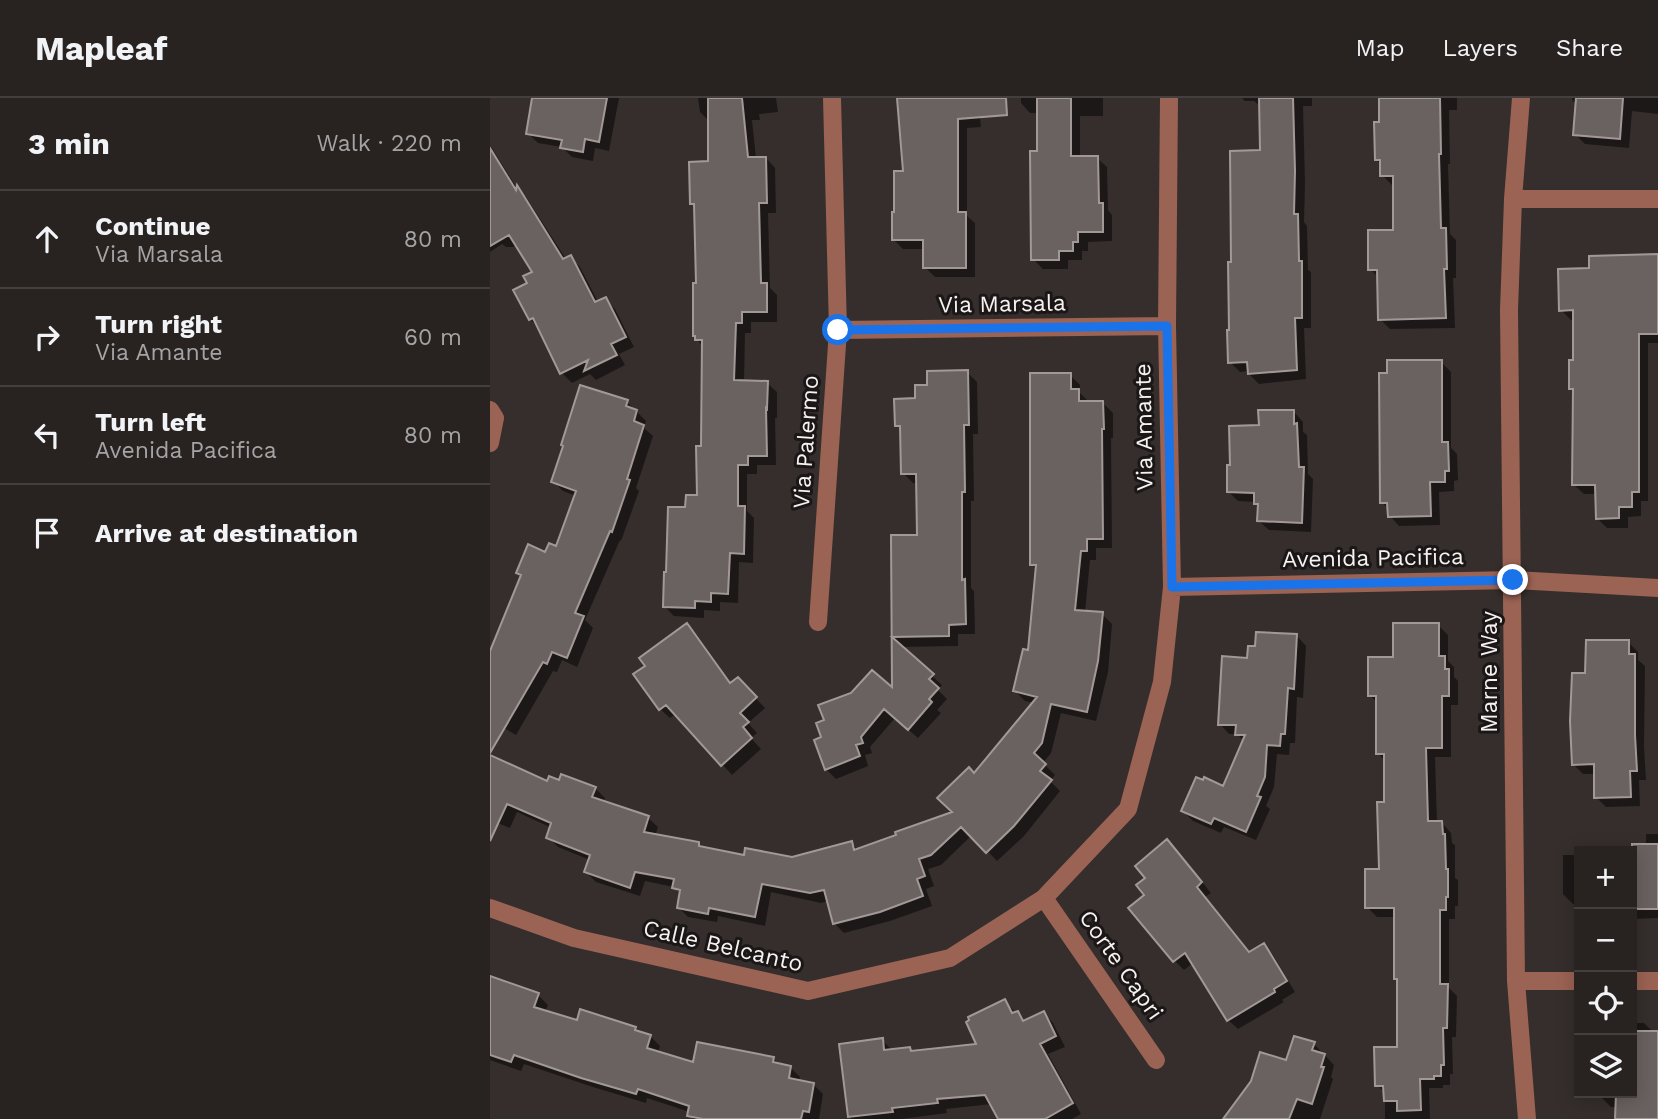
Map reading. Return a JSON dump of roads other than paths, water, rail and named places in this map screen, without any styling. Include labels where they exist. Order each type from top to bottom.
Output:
[{"type":"street","name":"Via Palermo","points":[[818,622],[838,330],[832,98]]},
{"type":"street","name":"Via Amante","points":[[1169,98],[1167,326],[1172,587]]},
{"type":"street","name":"Marne Way","points":[[1521,98],[1513,199],[1509,310],[1516,981],[1527,1119]]},
{"type":"street","points":[[1513,199],[1658,199]]},
{"type":"street","name":"Via Marsala","points":[[838,330],[1167,326]]},
{"type":"street","points":[[490,410],[495,418],[490,443]]},
{"type":"street","name":"Avenida Pacifica","points":[[1172,587],[1513,580],[1658,588]]},
{"type":"street","name":"Calle Belcanto","points":[[490,908],[574,938],[808,991],[950,958],[1044,898],[1128,809],[1162,682],[1172,587]]},
{"type":"street","name":"Corte Capri","points":[[1044,898],[1156,1060]]},
{"type":"street","points":[[1516,981],[1574,981]]},
{"type":"street","points":[[1637,981],[1658,981]]}]
